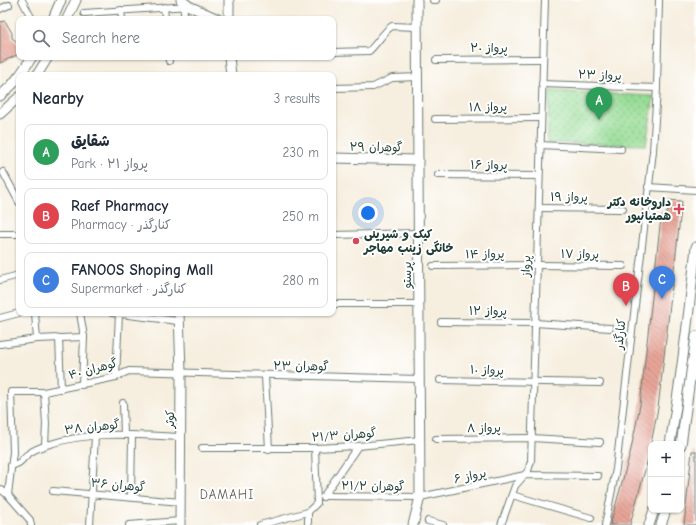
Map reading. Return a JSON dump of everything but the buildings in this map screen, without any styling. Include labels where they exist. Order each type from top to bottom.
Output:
[{"type":"street","points":[[22,0],[30,16]]},
{"type":"street","points":[[53,16],[61,0]]},
{"type":"street","points":[[68,16],[76,0]]},
{"type":"street","points":[[229,0],[229,16]]},
{"type":"street","name":"پرستو","points":[[413,525],[420,497],[418,77],[416,0]]},
{"type":"street","name":"پرواز","points":[[501,525],[515,486],[525,475],[532,461],[545,0]]},
{"type":"street","name":"کنارگذر","points":[[605,525],[616,469],[653,151],[657,88],[659,0]]},
{"type":"street","points":[[184,4],[185,16]]},
{"type":"street","points":[[84,13],[184,4],[211,16]]},
{"type":"street","points":[[0,9],[9,5]]},
{"type":"street","points":[[164,7],[165,16]]},
{"type":"street","points":[[121,10],[122,16]]},
{"type":"street","points":[[336,52],[369,51],[392,26],[417,27]]},
{"type":"street","name":"پرواز ۲۰","points":[[436,60],[543,59]]},
{"type":"street","points":[[23,72],[30,60]]},
{"type":"street","points":[[39,72],[46,60]]},
{"type":"street","points":[[229,60],[231,72]]},
{"type":"street","points":[[336,88],[373,87],[392,78],[418,77]]},
{"type":"street","points":[[0,96],[16,80]]},
{"type":"street","name":"پرواز ۲۳","points":[[542,84],[657,88]]},
{"type":"street","points":[[0,114],[16,100]]},
{"type":"street","name":"پرواز ۱۸","points":[[435,119],[541,118]]},
{"type":"street","points":[[540,146],[621,149]]},
{"type":"street","name":"گوهران ۲۹","points":[[336,158],[418,160]]},
{"type":"street","points":[[3,172],[16,196]]},
{"type":"street","name":"پرواز ۱۶","points":[[438,176],[540,176]]},
{"type":"street","points":[[648,187],[696,190]]},
{"type":"street","name":"پرواز ۱۹","points":[[539,208],[623,210]]},
{"type":"street","points":[[0,234],[16,234]]},
{"type":"street","points":[[336,235],[419,234]]},
{"type":"street","points":[[671,441],[692,318],[696,247]]},
{"type":"street","name":"پرواز ۱۴","points":[[433,266],[537,265]]},
{"type":"street","name":"پرواز ۱۷","points":[[537,265],[623,266]]},
{"type":"street","points":[[0,280],[16,276]]},
{"type":"street","points":[[336,304],[419,304]]},
{"type":"street","points":[[0,318],[16,314]]},
{"type":"street","points":[[35,316],[37,339]]},
{"type":"street","points":[[80,316],[84,337],[82,385]]},
{"type":"street","points":[[116,377],[119,316]]},
{"type":"street","points":[[158,316],[178,317]]},
{"type":"street","name":"کوثر","points":[[178,317],[182,437],[180,523]]},
{"type":"street","name":"پرواز ۱۲","points":[[441,322],[535,323],[610,328]]},
{"type":"street","points":[[682,441],[696,336]]},
{"type":"street","points":[[0,344],[37,339],[84,337]]},
{"type":"street","points":[[59,338],[61,389]]},
{"type":"street","name":"گوهران ۴۰","points":[[11,466],[11,392],[44,392],[116,377],[129,372],[181,372]]},
{"type":"street","name":"گوهران ۲۳","points":[[181,372],[265,376],[419,379]]},
{"type":"street","points":[[265,376],[269,448]]},
{"type":"street","name":"پرواز ۱۰","points":[[440,380],[600,383]]},
{"type":"street","points":[[44,392],[46,424],[45,445]]},
{"type":"street","points":[[123,403],[124,435]]},
{"type":"street","name":"گوهران ۳۸","points":[[11,466],[20,463],[28,454],[45,445],[71,439],[124,435],[182,437]]},
{"type":"street","points":[[131,497],[132,435]]},
{"type":"street","points":[[90,525],[95,436]]},
{"type":"street","name":"پرواز ۸","points":[[436,439],[532,438],[600,442]]},
{"type":"street","name":"گوهران ۲۱/۳","points":[[202,448],[315,448],[358,446],[420,440]]},
{"type":"street","points":[[260,525],[308,512],[325,496],[358,446]]},
{"type":"street","points":[[315,448],[317,503]]},
{"type":"street","points":[[8,495],[11,466]]},
{"type":"street","name":"پرواز ۶","points":[[420,497],[525,475],[598,476]]},
{"type":"street","points":[[0,490],[8,495],[30,520],[31,525]]},
{"type":"street","name":"گوهران ۳۶","points":[[53,491],[180,502]]},
{"type":"street","points":[[512,495],[591,518]]},
{"type":"street","name":"گوهران ۲۱/۲","points":[[325,496],[420,497]]},
{"type":"street","points":[[308,512],[308,525]]},
{"type":"street","points":[[649,525],[653,513]]},
{"type":"street","points":[[661,525],[665,513]]},
{"type":"street","points":[[428,521],[443,525]]},
{"type":"street","points":[[129,525],[180,523]]},
{"type":"green space","points":[[550,91],[654,96],[646,145],[547,143]]},
{"type":"place","name":"شقایق","points":[[599,120]]},
{"type":"place","name":"داروخانه دکتر همتیانپور","points":[[679,209]]},
{"type":"place","name":"کیک و شیرینی خانگی زینب مهاجر","points":[[356,241]]},
{"type":"place","name":"FANOOS Shoping Mall","points":[[662,299]]},
{"type":"place","name":"Raef Pharmacy","points":[[626,306]]},
{"type":"district","name":"DAMAHI","points":[[227,494]]}]
